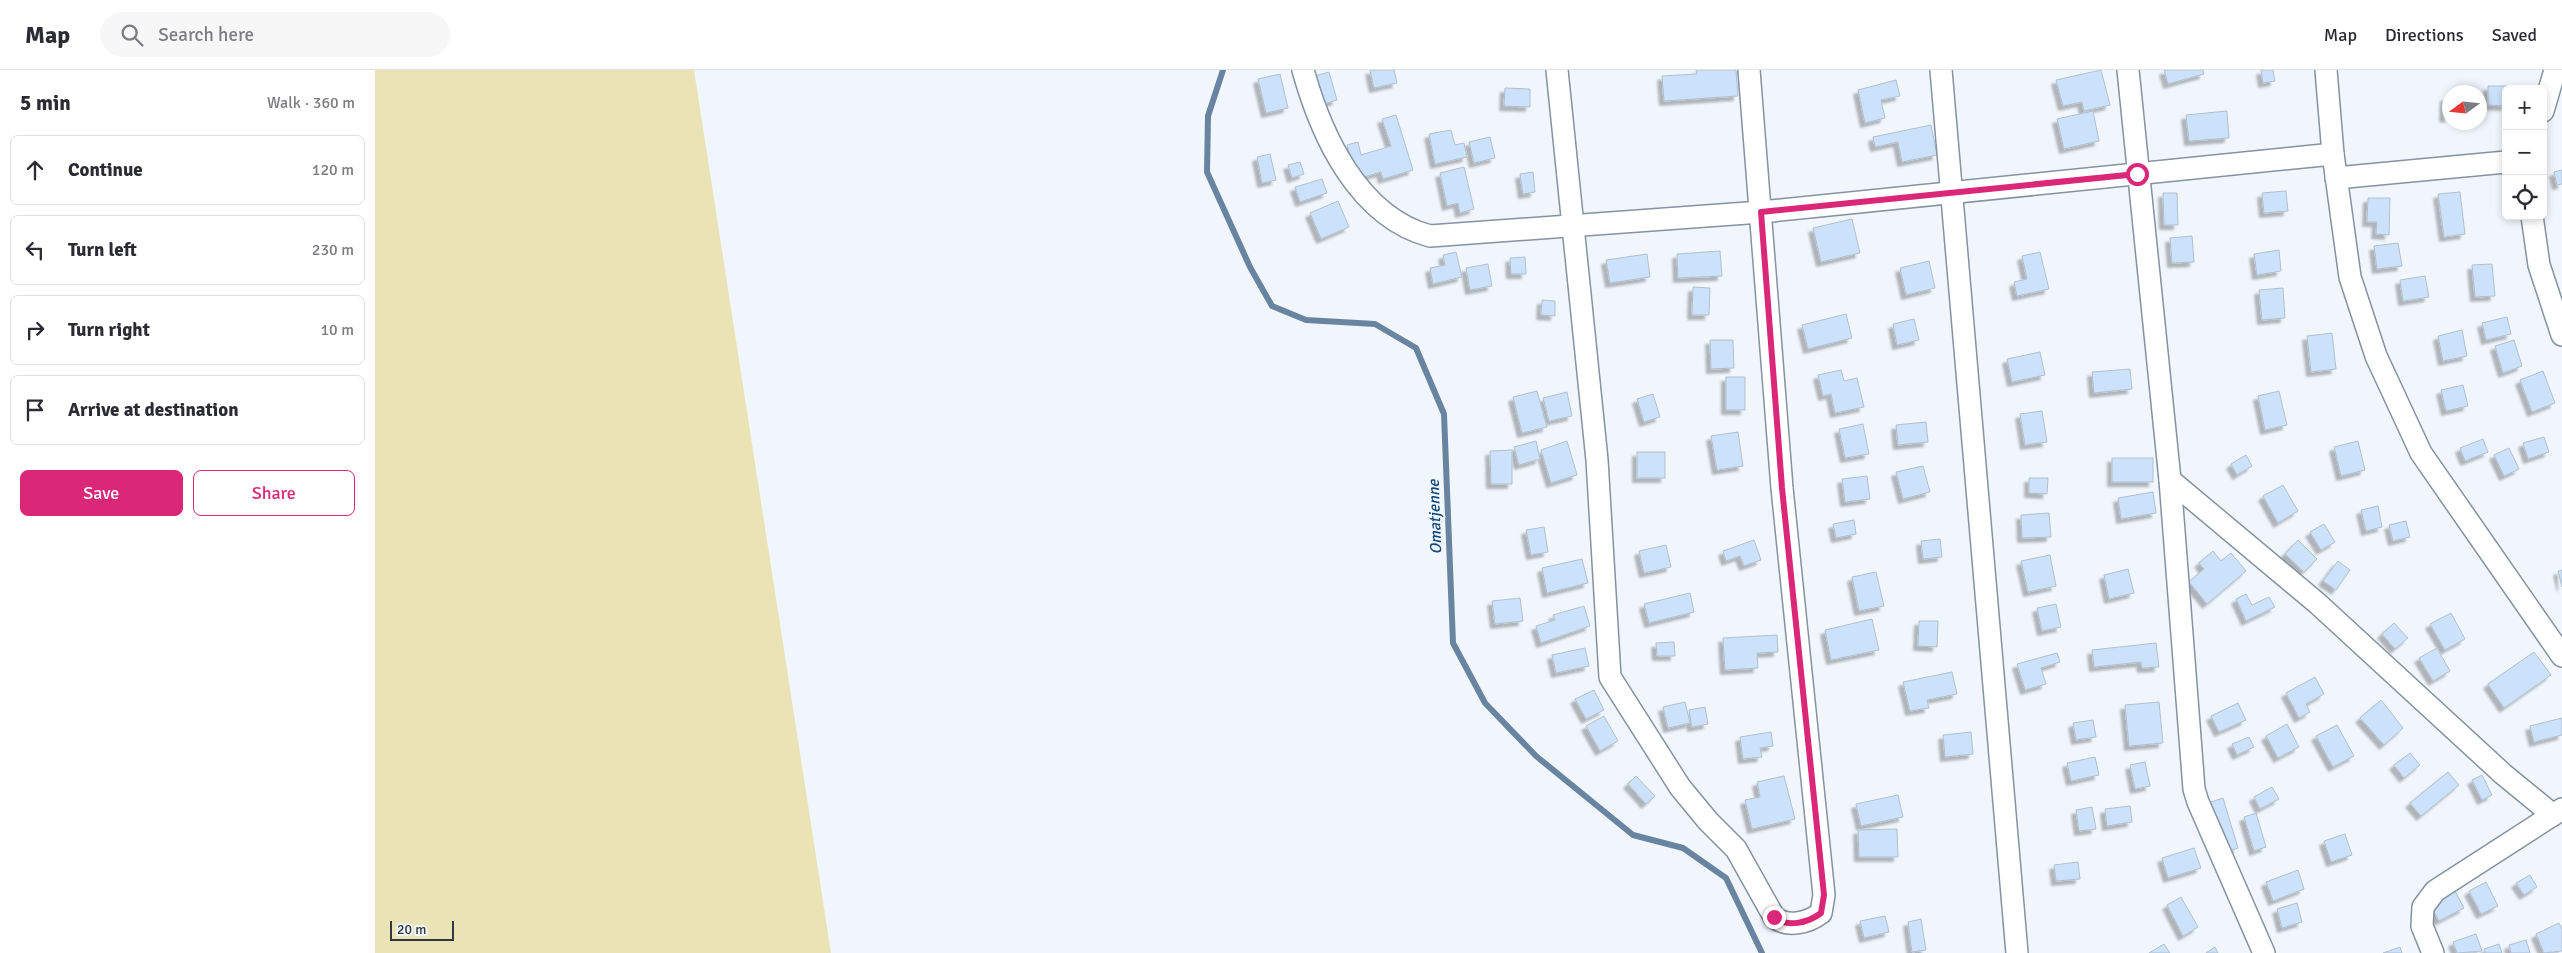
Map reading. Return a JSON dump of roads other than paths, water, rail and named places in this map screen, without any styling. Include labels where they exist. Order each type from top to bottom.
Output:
[{"type":"street","points":[[1303,70],[1311,100],[1327,136],[1347,169],[1370,200],[1387,215],[1404,226],[1430,236],[1761,212],[2333,154]]},
{"type":"street","points":[[1557,70],[1571,226],[1597,460],[1610,677],[1680,787],[1707,821],[1737,849],[1774,917],[1784,923],[1800,923],[1813,919],[1821,913],[1824,895],[1782,488],[1749,70]]},
{"type":"street","points":[[1941,70],[2017,953]]},
{"type":"street","points":[[2128,70],[2137,174],[2170,480],[2194,789],[2264,953]]},
{"type":"street","points":[[2326,70],[2333,154],[2350,278],[2376,356],[2421,453],[2562,656]]},
{"type":"street","points":[[2547,97],[2555,70]]},
{"type":"street","points":[[2336,178],[2502,162]]},
{"type":"street","points":[[2533,220],[2539,265],[2562,335]]},
{"type":"street","points":[[2170,480],[2317,603],[2503,774],[2557,812],[2435,891],[2423,907],[2422,926],[2433,953]]},
{"type":"waterway","name":"Omatjenne","points":[[1223,70],[1208,116],[1207,172],[1250,267],[1272,306],[1306,320],[1375,324],[1416,348],[1444,414],[1453,643],[1485,703],[1536,756],[1633,835],[1683,848],[1726,878],[1762,953]]}]
